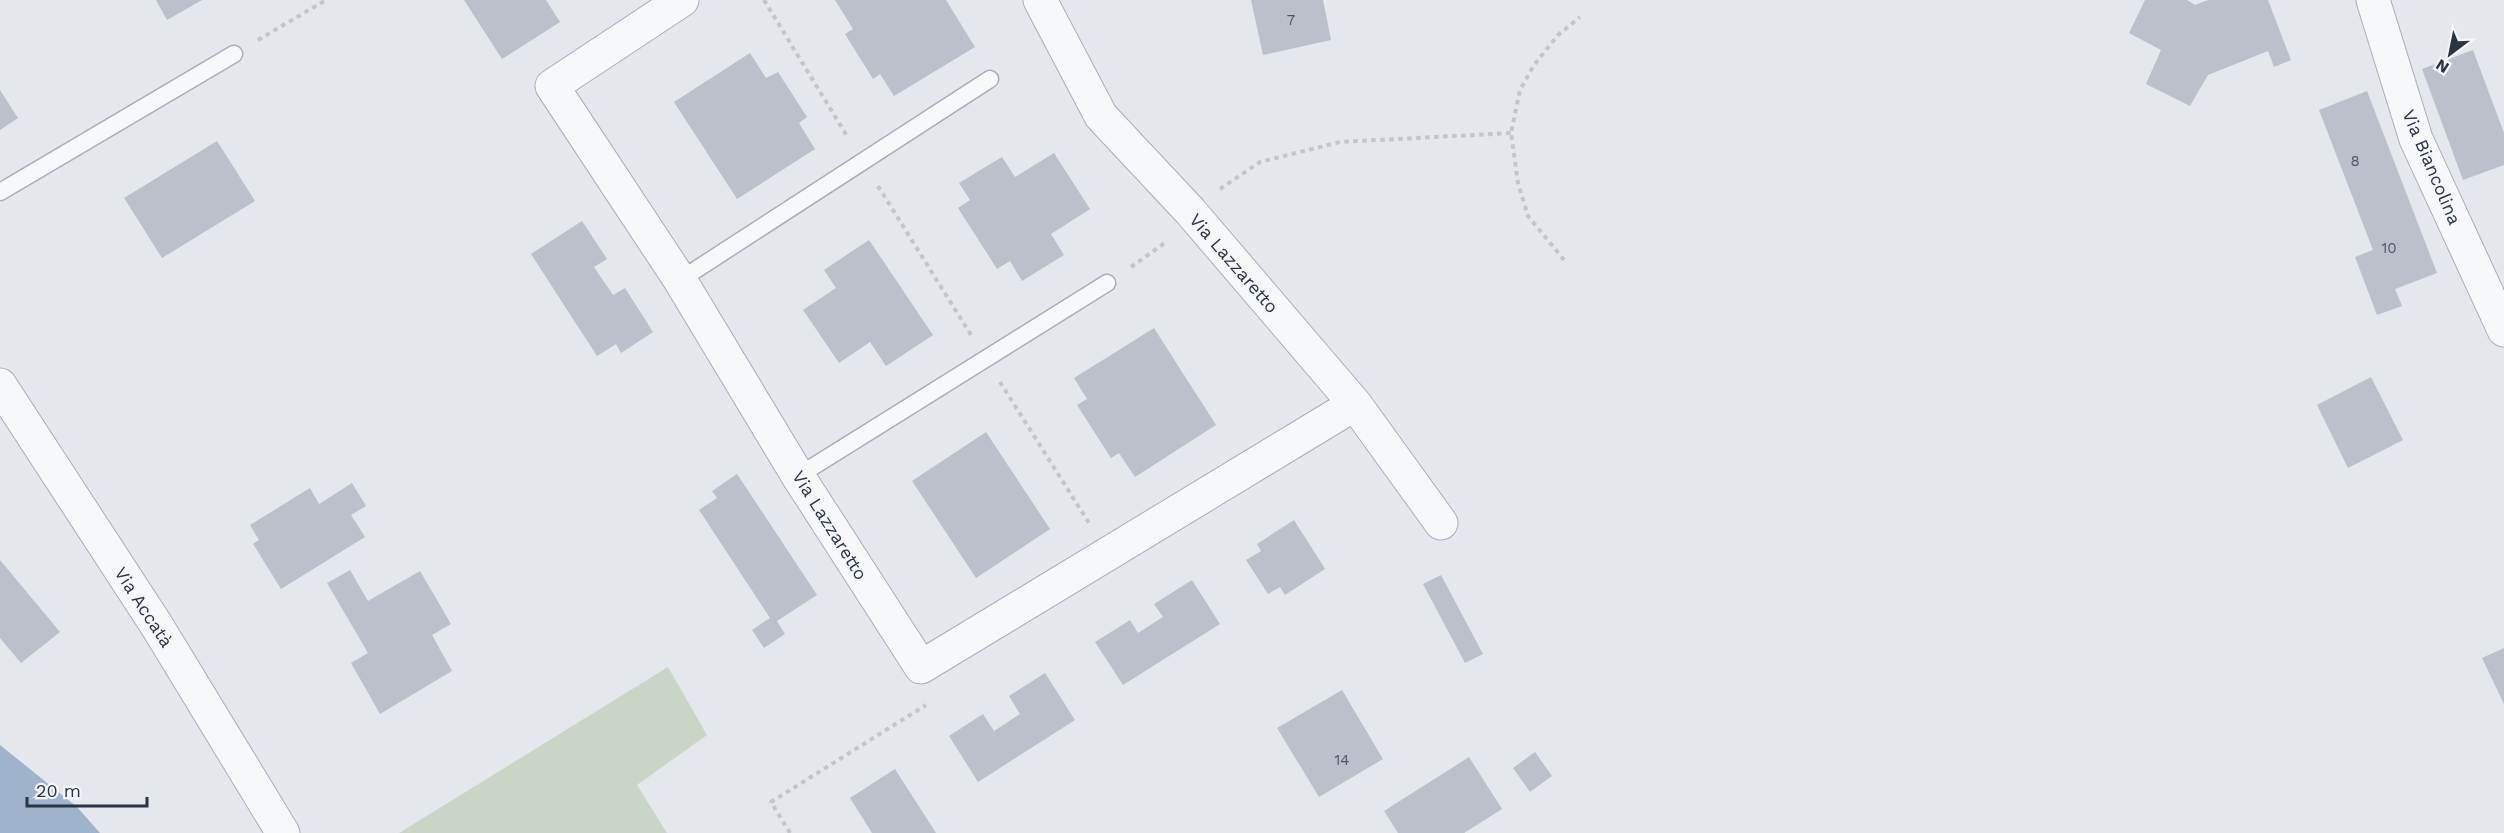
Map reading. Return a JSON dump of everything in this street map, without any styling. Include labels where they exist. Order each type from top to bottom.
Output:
[{"type":"street","name":"Via Lazzaretto","points":[[682,0],[552,86],[680,280],[798,476],[921,667],[1355,404]]},
{"type":"street","name":"Via Lazzaretto","points":[[1040,0],[1101,116],[1190,211],[1355,404],[1441,523]]},
{"type":"street","name":"Via Biancolina","points":[[2373,0],[2416,139],[2504,330]]},
{"type":"street","name":"Via Accatà","points":[[0,385],[157,626],[284,833]]},
{"type":"lane","points":[[0,192],[234,54]]},
{"type":"lane","points":[[680,280],[990,79]]},
{"type":"lane","points":[[798,476],[1107,283]]},
{"type":"path","points":[[234,54],[326,0]]},
{"type":"path","points":[[764,0],[1108,554]]},
{"type":"path","points":[[1564,260],[1528,216],[1518,183],[1511,133],[1520,90],[1534,64],[1558,35],[1580,17]]},
{"type":"path","points":[[1107,283],[1170,239],[1190,211],[1260,162],[1341,142],[1511,133]]},
{"type":"path","points":[[790,833],[771,802],[934,700]]},
{"type":"green space","points":[[668,667],[707,735],[637,785],[667,833],[399,833]]},
{"type":"water","points":[[0,745],[77,807],[100,833],[0,833]]},
{"type":"building","points":[[156,0],[202,0],[167,20]]},
{"type":"building","points":[[464,0],[546,0],[560,22],[502,59]]},
{"type":"building","points":[[835,0],[946,0],[975,47],[894,96],[880,74],[873,79],[845,34],[853,29]]},
{"type":"building","points":[[1251,0],[1323,0],[1331,40],[1263,55]]},
{"type":"building","points":[[2145,0],[2187,0],[2195,5],[2208,0],[2268,0],[2291,60],[2274,67],[2268,51],[2208,75],[2190,106],[2146,84],[2161,50],[2129,33]]},
{"type":"building","points":[[2473,50],[2504,133],[2504,165],[2463,180],[2422,69]]},
{"type":"building","points":[[750,53],[766,78],[778,72],[807,117],[799,123],[815,149],[737,199],[674,102]]},
{"type":"building","points":[[0,90],[18,118],[0,130]]},
{"type":"building","points":[[2367,91],[2437,273],[2395,289],[2402,306],[2377,315],[2355,257],[2373,250],[2319,110]]},
{"type":"building","points":[[217,141],[255,201],[162,258],[124,198]]},
{"type":"building","points":[[1054,153],[1090,209],[1051,234],[1064,255],[1022,281],[1010,261],[997,269],[958,208],[970,200],[959,183],[1002,157],[1015,177]]},
{"type":"building","points":[[582,221],[607,259],[594,267],[613,295],[625,288],[653,332],[621,353],[616,344],[597,356],[531,254]]},
{"type":"building","points":[[869,240],[933,335],[886,366],[870,342],[839,363],[803,310],[836,288],[824,270]]},
{"type":"building","points":[[1154,328],[1216,425],[1135,477],[1119,453],[1111,458],[1077,405],[1087,399],[1074,378]]},
{"type":"building","points":[[2371,377],[2403,440],[2348,468],[2317,405]]},
{"type":"building","points":[[986,432],[1050,529],[976,578],[912,481]]},
{"type":"building","points":[[737,474],[817,595],[777,621],[785,634],[764,648],[752,630],[770,618],[699,510],[717,498],[712,491]]},
{"type":"building","points":[[352,483],[366,506],[351,515],[365,537],[281,589],[253,544],[259,540],[250,525],[310,488],[319,504]]},
{"type":"building","points":[[1294,520],[1325,569],[1285,595],[1280,587],[1268,594],[1246,560],[1261,551],[1257,544]]},
{"type":"building","points":[[0,560],[60,632],[21,663],[0,638]]},
{"type":"building","points":[[350,570],[368,601],[420,571],[451,624],[432,635],[452,671],[380,714],[351,663],[368,653],[327,583]]},
{"type":"building","points":[[1441,575],[1483,654],[1465,663],[1423,584]]},
{"type":"building","points":[[1192,580],[1220,624],[1123,685],[1095,642],[1130,620],[1138,633],[1163,617],[1154,604]]},
{"type":"building","points":[[2504,648],[2504,704],[2482,658]]},
{"type":"building","points":[[1045,673],[1075,720],[978,782],[949,736],[983,714],[994,731],[1020,714],[1009,696]]},
{"type":"building","points":[[1342,690],[1383,759],[1319,797],[1277,728]]},
{"type":"building","points":[[1535,752],[1552,776],[1530,792],[1513,768]]},
{"type":"building","points":[[1469,757],[1502,809],[1464,833],[1398,833],[1384,811]]},
{"type":"building","points":[[895,769],[936,833],[872,833],[850,798]]}]
